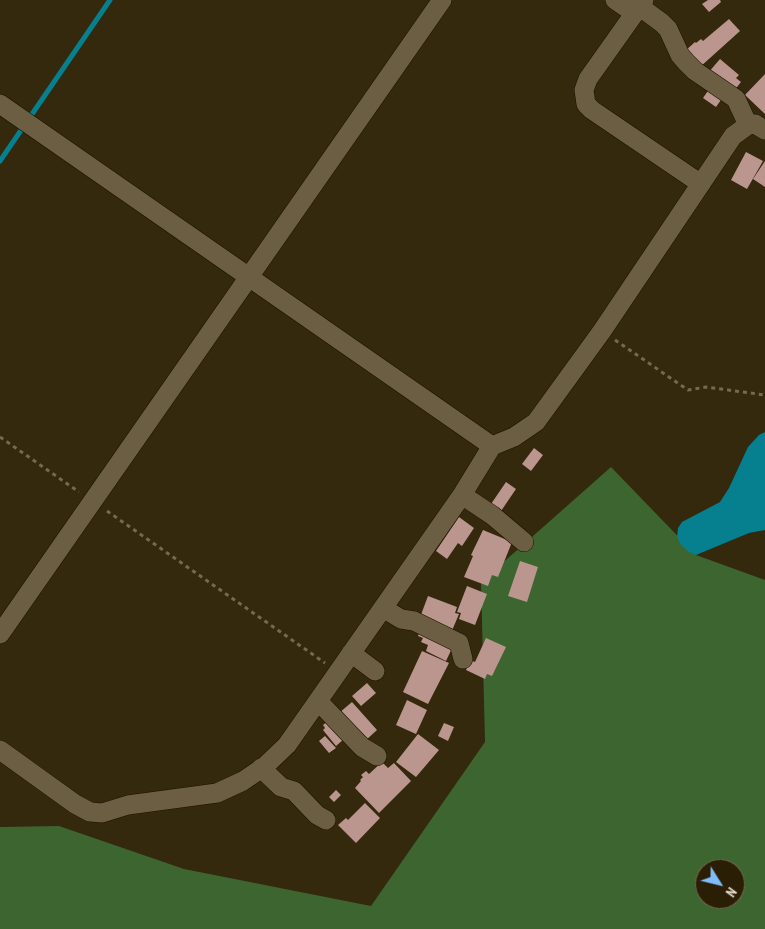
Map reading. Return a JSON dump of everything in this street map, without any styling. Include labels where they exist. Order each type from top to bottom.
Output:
[{"type":"street","points":[[0,634],[442,0]]},
{"type":"street","points":[[0,750],[74,804],[90,812],[102,813],[128,806],[217,793],[243,780],[261,768],[287,745],[462,494],[492,446],[514,437],[536,422],[602,331],[733,136],[756,128],[736,98],[695,71],[686,62],[680,55],[668,29],[662,23],[639,7],[615,0]]},
{"type":"street","points":[[639,7],[588,79],[584,90],[586,104],[701,184]]},
{"type":"street","points":[[0,104],[492,446]]},
{"type":"street","points":[[462,494],[492,515],[524,542]]},
{"type":"street","points":[[383,608],[401,619],[414,621],[459,643],[463,659]]},
{"type":"street","points":[[351,653],[375,671]]},
{"type":"street","points":[[318,701],[362,747],[377,756]]},
{"type":"street","points":[[261,768],[281,787],[294,791],[317,815],[326,820]]},
{"type":"path","points":[[602,331],[688,390],[706,387],[765,395]]},
{"type":"path","points":[[0,437],[338,672]]},
{"type":"green space","points":[[611,467],[696,555],[765,580],[765,929],[0,929],[0,827],[59,826],[184,869],[371,906],[485,742],[481,582]]},
{"type":"water","points":[[765,432],[765,530],[749,533],[696,555],[689,552],[681,545],[677,537],[678,528],[682,522],[720,502],[729,488],[748,447],[759,435]]},
{"type":"building","points":[[708,0],[720,0],[721,2],[709,12],[702,4]]},
{"type":"building","points":[[729,19],[740,31],[700,67],[685,51],[695,42],[701,39],[703,41]]},
{"type":"building","points":[[720,59],[739,75],[736,78],[741,82],[733,92],[708,73]]},
{"type":"building","points":[[765,74],[765,114],[745,95]]},
{"type":"building","points":[[710,88],[723,97],[716,107],[703,98]]},
{"type":"building","points":[[746,152],[763,161],[747,189],[731,180]]},
{"type":"building","points":[[765,161],[765,187],[753,179]]},
{"type":"building","points":[[534,448],[543,455],[531,471],[522,464]]},
{"type":"building","points":[[506,482],[516,489],[499,514],[489,507]]},
{"type":"building","points":[[459,517],[474,528],[462,546],[458,543],[447,559],[436,551]]},
{"type":"building","points":[[483,530],[512,542],[498,577],[492,575],[488,586],[464,577],[473,556],[471,555]]},
{"type":"building","points":[[520,561],[538,567],[527,602],[508,596]]},
{"type":"building","points":[[467,586],[487,594],[475,625],[459,619],[461,613],[457,612]]},
{"type":"building","points":[[428,596],[457,607],[455,613],[459,614],[451,633],[419,620]]},
{"type":"building","points":[[421,628],[454,644],[446,661],[426,651],[428,645],[421,642],[423,638],[418,636]]},
{"type":"building","points":[[486,638],[506,647],[492,676],[487,674],[485,679],[466,670],[470,660],[475,662]]},
{"type":"building","points":[[422,651],[449,663],[428,704],[403,692]]},
{"type":"building","points":[[367,683],[376,693],[361,706],[352,696]]},
{"type":"building","points":[[407,700],[427,710],[416,734],[396,725]]},
{"type":"building","points":[[352,702],[377,730],[365,741],[339,713]]},
{"type":"building","points":[[329,720],[344,739],[336,746],[323,730],[325,728],[323,725]]},
{"type":"building","points":[[444,723],[454,727],[448,741],[438,736]]},
{"type":"building","points":[[418,734],[439,750],[416,777],[396,762]]},
{"type":"building","points":[[325,736],[336,748],[329,753],[319,741]]},
{"type":"building","points":[[382,762],[388,768],[394,763],[411,781],[379,813],[355,788],[363,777],[361,775],[366,771],[369,774]]},
{"type":"building","points":[[336,790],[341,795],[334,802],[329,797]]},
{"type":"building","points":[[365,803],[380,818],[356,843],[338,825],[346,818],[348,820]]},
{"type":"waterway","points":[[0,161],[110,0]]}]
